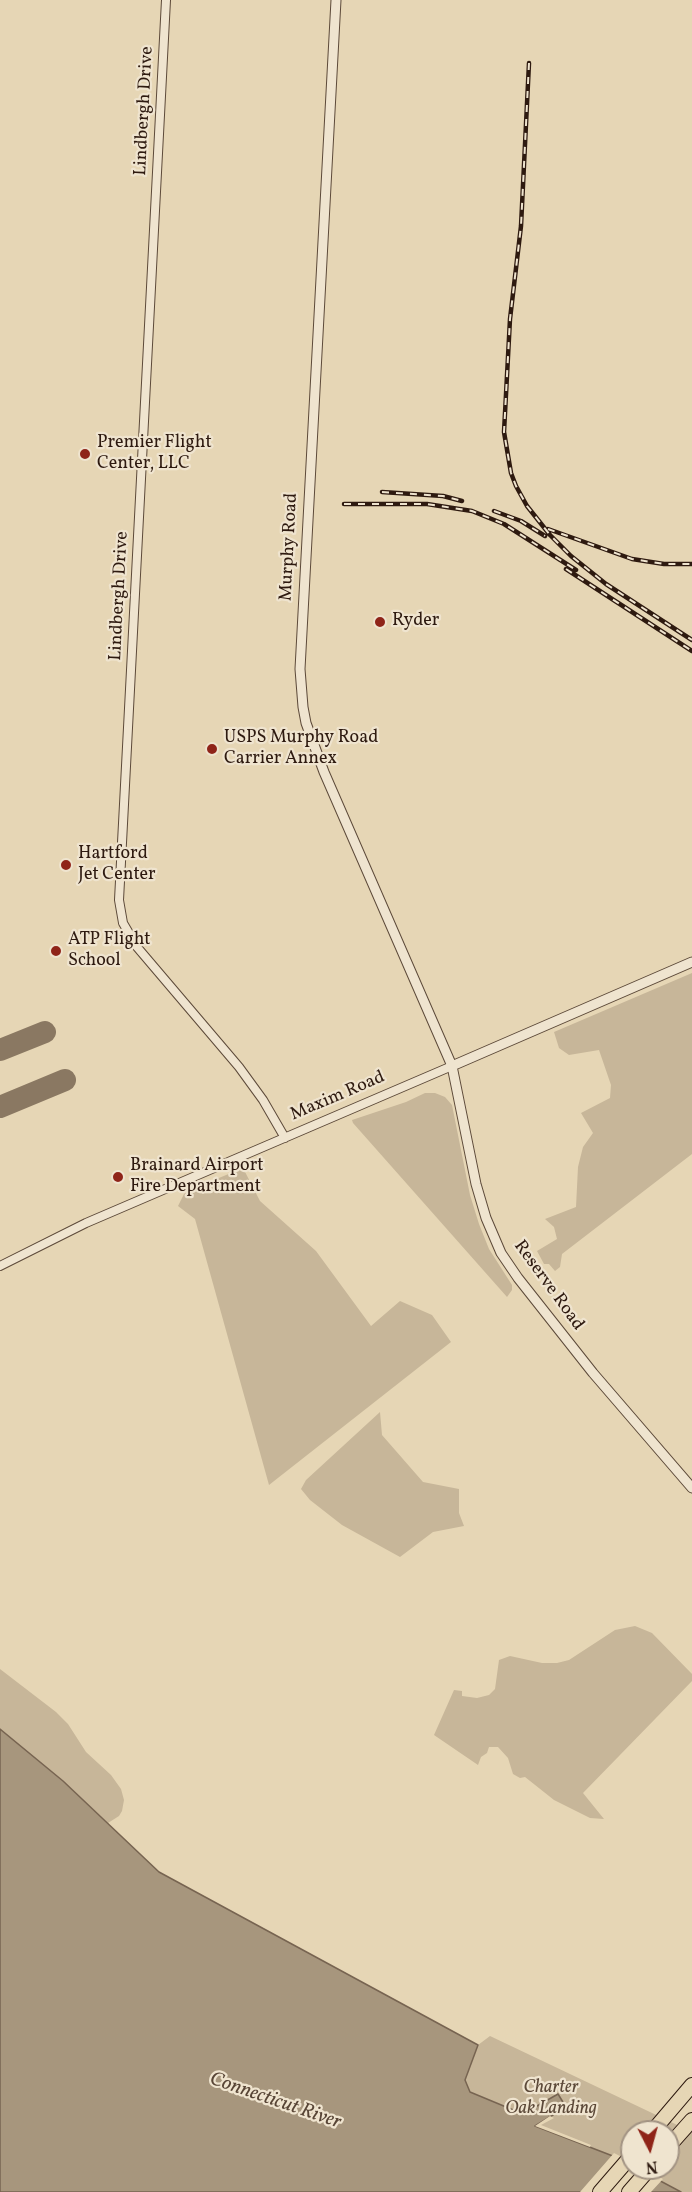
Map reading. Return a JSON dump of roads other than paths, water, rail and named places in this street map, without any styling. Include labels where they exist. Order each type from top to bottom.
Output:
[{"type":"highway","points":[[662,2120],[692,2085]]},
{"type":"highway","points":[[670,2111],[692,2090]]},
{"type":"highway","points":[[680,2134],[692,2120]]},
{"type":"highway","points":[[600,2192],[620,2169]]},
{"type":"highway","points":[[629,2192],[640,2180]]},
{"type":"street","name":"Lindbergh Drive","points":[[166,0],[121,844],[120,906],[123,923],[137,947],[238,1067],[263,1100],[285,1138]]},
{"type":"street","name":"Murphy Road","points":[[336,0],[301,665],[303,707],[324,772],[452,1066]]},
{"type":"street","name":"Maxim Road","points":[[0,1266],[86,1223],[692,962]]},
{"type":"street","name":"Reserve Road","points":[[452,1066],[476,1184],[486,1218],[501,1253],[593,1373],[692,1488]]},
{"type":"water","name":"Connecticut River","points":[[0,1729],[63,1781],[159,1872],[478,2045],[465,2080],[470,2092],[523,2114],[558,2094],[566,2107],[535,2126],[618,2158],[620,2159],[620,2180],[658,2180],[681,2192],[0,2192]]},
{"type":"railway","points":[[529,63],[521,226],[510,319],[504,432],[511,473],[527,506],[550,535],[571,556],[606,584],[692,640]]},
{"type":"railway","points":[[382,492],[443,496],[462,501]]},
{"type":"railway","points":[[344,504],[427,504],[472,511],[504,524],[576,570]]},
{"type":"railway","points":[[494,511],[521,521],[545,536]]},
{"type":"railway","points":[[548,529],[632,559],[664,564],[692,564]]},
{"type":"railway","points":[[566,569],[692,651]]},
{"type":"place","name":"Premier Flight Center, LLC","points":[[85,454]]},
{"type":"place","name":"Ryder","points":[[380,622]]},
{"type":"place","name":"USPS Murphy Road Carrier Annex","points":[[212,749]]},
{"type":"place","name":"Hartford Jet Center","points":[[66,865]]},
{"type":"place","name":"ATP Flight School","points":[[56,951]]},
{"type":"place","name":"Brainard Airport Fire Department","points":[[118,1177]]},
{"type":"park label","name":"Charter Oak Landing","points":[[551,2099]]}]
